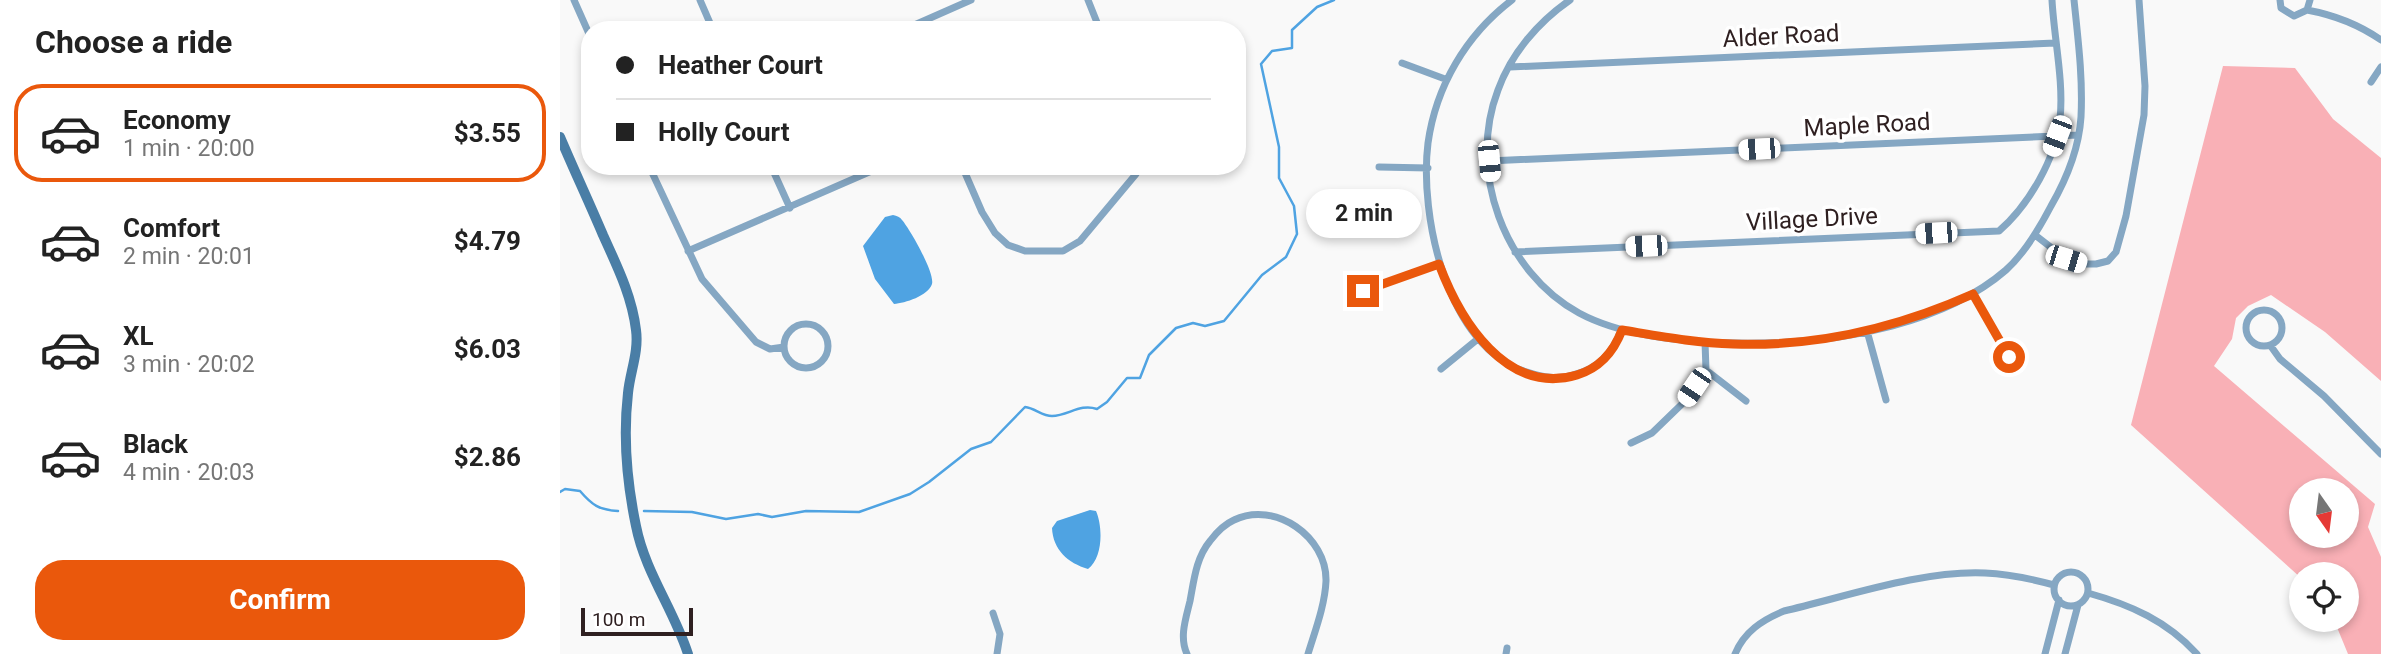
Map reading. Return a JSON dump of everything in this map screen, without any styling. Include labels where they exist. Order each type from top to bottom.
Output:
[{"type":"street","points":[[573,0],[583,21]]},
{"type":"street","points":[[700,0],[709,21]]},
{"type":"street","points":[[923,21],[971,0]]},
{"type":"street","points":[[1088,0],[1096,21]]},
{"type":"street","points":[[1512,0],[1470,41],[1446,79],[1431,129],[1428,145],[1429,216],[1439,264],[1448,289],[1479,338],[1495,355],[1518,370],[1560,379],[1581,373],[1596,366],[1609,354],[1622,330]]},
{"type":"street","points":[[1570,0],[1530,36],[1498,90],[1493,107],[1488,131],[1494,203],[1515,252],[1537,281],[1554,297],[1580,314],[1622,330],[1705,342],[1791,343],[1867,331],[1903,322],[1973,294],[2008,268],[2035,235],[2059,194],[2070,167],[2078,135],[2081,118],[2081,64],[2074,0]]},
{"type":"street","name":"Village Drive","points":[[1515,252],[2000,231],[2031,195],[2057,136],[2061,91],[2052,0]]},
{"type":"street","points":[[2035,235],[2066,259],[2081,264],[2108,261],[2116,251],[2129,203],[2144,115],[2145,86],[2138,0]]},
{"type":"street","points":[[2280,0],[2281,8],[2290,15],[2299,15],[2306,10],[2309,0]]},
{"type":"street","points":[[2306,10],[2346,20],[2363,27],[2381,40]]},
{"type":"street","name":"Alder Road","points":[[1510,67],[2055,43]]},
{"type":"street","points":[[1402,63],[1446,79]]},
{"type":"street","points":[[2371,82],[2381,67]]},
{"type":"street","name":"Maple Road","points":[[1489,161],[2078,135]]},
{"type":"street","points":[[560,137],[629,292],[636,331],[636,348],[628,393],[626,437],[630,496],[640,546],[671,610],[688,654]]},
{"type":"street","points":[[1379,167],[1428,168]]},
{"type":"street","points":[[653,175],[702,279],[756,342],[770,349],[783,347]]},
{"type":"street","points":[[775,175],[790,208]]},
{"type":"street","points":[[688,251],[863,175]]},
{"type":"street","points":[[966,175],[982,212],[995,233],[1008,245],[1025,251],[1063,251],[1080,241],[1135,175]]},
{"type":"street","points":[[1363,291],[1439,264]]},
{"type":"street","points":[[1973,294],[2009,357]]},
{"type":"street","points":[[2268,310],[2280,319],[2281,335],[2270,345],[2253,343],[2248,336],[2247,322],[2256,312],[2268,310]]},
{"type":"street","points":[[806,324],[818,327],[824,333],[828,348],[822,362],[804,368],[790,362],[783,347],[793,328],[806,324]]},
{"type":"street","points":[[1867,331],[1886,400]]},
{"type":"street","points":[[1441,369],[1479,338]]},
{"type":"street","points":[[1631,443],[1652,433],[1672,416],[1706,370],[1705,342]]},
{"type":"street","points":[[2270,345],[2280,359],[2324,396],[2381,454]]},
{"type":"street","points":[[1706,370],[1746,401]]},
{"type":"street","points":[[1187,654],[1183,631],[1199,559],[1214,536],[1235,519],[1266,515],[1284,519],[1306,534],[1316,546],[1323,562],[1326,580],[1308,654]]},
{"type":"street","points":[[2054,585],[2062,575],[2069,572],[2077,573],[2086,582],[2088,593],[2085,601],[2070,607],[2059,600]]},
{"type":"street","points":[[1735,654],[1751,630],[1765,619],[1784,611],[1914,580],[1952,574],[1985,573],[2022,577],[2054,585]]},
{"type":"street","points":[[2045,654],[2059,600],[2054,585]]},
{"type":"street","points":[[2088,593],[2127,604],[2145,613],[2181,636],[2197,654]]},
{"type":"street","points":[[2065,654],[2078,605]]},
{"type":"street","points":[[993,613],[1000,634],[997,654]]},
{"type":"shaded area","points":[[2223,66],[2295,68],[2333,119],[2381,158],[2381,381],[2325,332],[2271,295],[2248,306],[2236,318],[2232,339],[2214,366],[2345,478],[2289,478],[2289,548],[2359,548],[2359,490],[2375,504],[2368,527],[2381,557],[2381,654],[2348,654],[2339,632],[2359,632],[2359,562],[2289,562],[2289,567],[2131,425]]},
{"type":"water","points":[[893,215],[901,219],[916,241],[932,278],[932,284],[926,292],[894,304],[875,279],[863,246],[885,217]]},
{"type":"water","points":[[1090,510],[1096,511],[1100,542],[1097,558],[1088,569],[1063,554],[1055,543],[1052,528],[1057,521]]},
{"type":"waterway","points":[[644,511],[692,512],[726,519],[758,514],[772,517],[806,511],[859,512],[910,494],[929,482],[971,449],[991,442],[1025,407],[1052,416],[1085,408],[1097,409],[1107,402],[1127,378],[1140,378],[1149,355],[1176,328],[1193,323],[1205,326],[1224,321],[1262,275],[1286,257],[1297,234],[1294,206],[1279,178],[1279,147],[1261,64],[1272,51],[1292,48],[1292,30],[1317,7],[1334,0]]},
{"type":"waterway","points":[[560,492],[565,489],[580,491],[596,506],[618,511]]},
{"type":"route","points":[[1363,291],[1439,264],[1448,289],[1467,321],[1495,355],[1518,370],[1560,379],[1596,366],[1609,354],[1622,330],[1705,342],[1791,343],[1820,340],[1903,322],[1973,294],[2009,357]]}]
